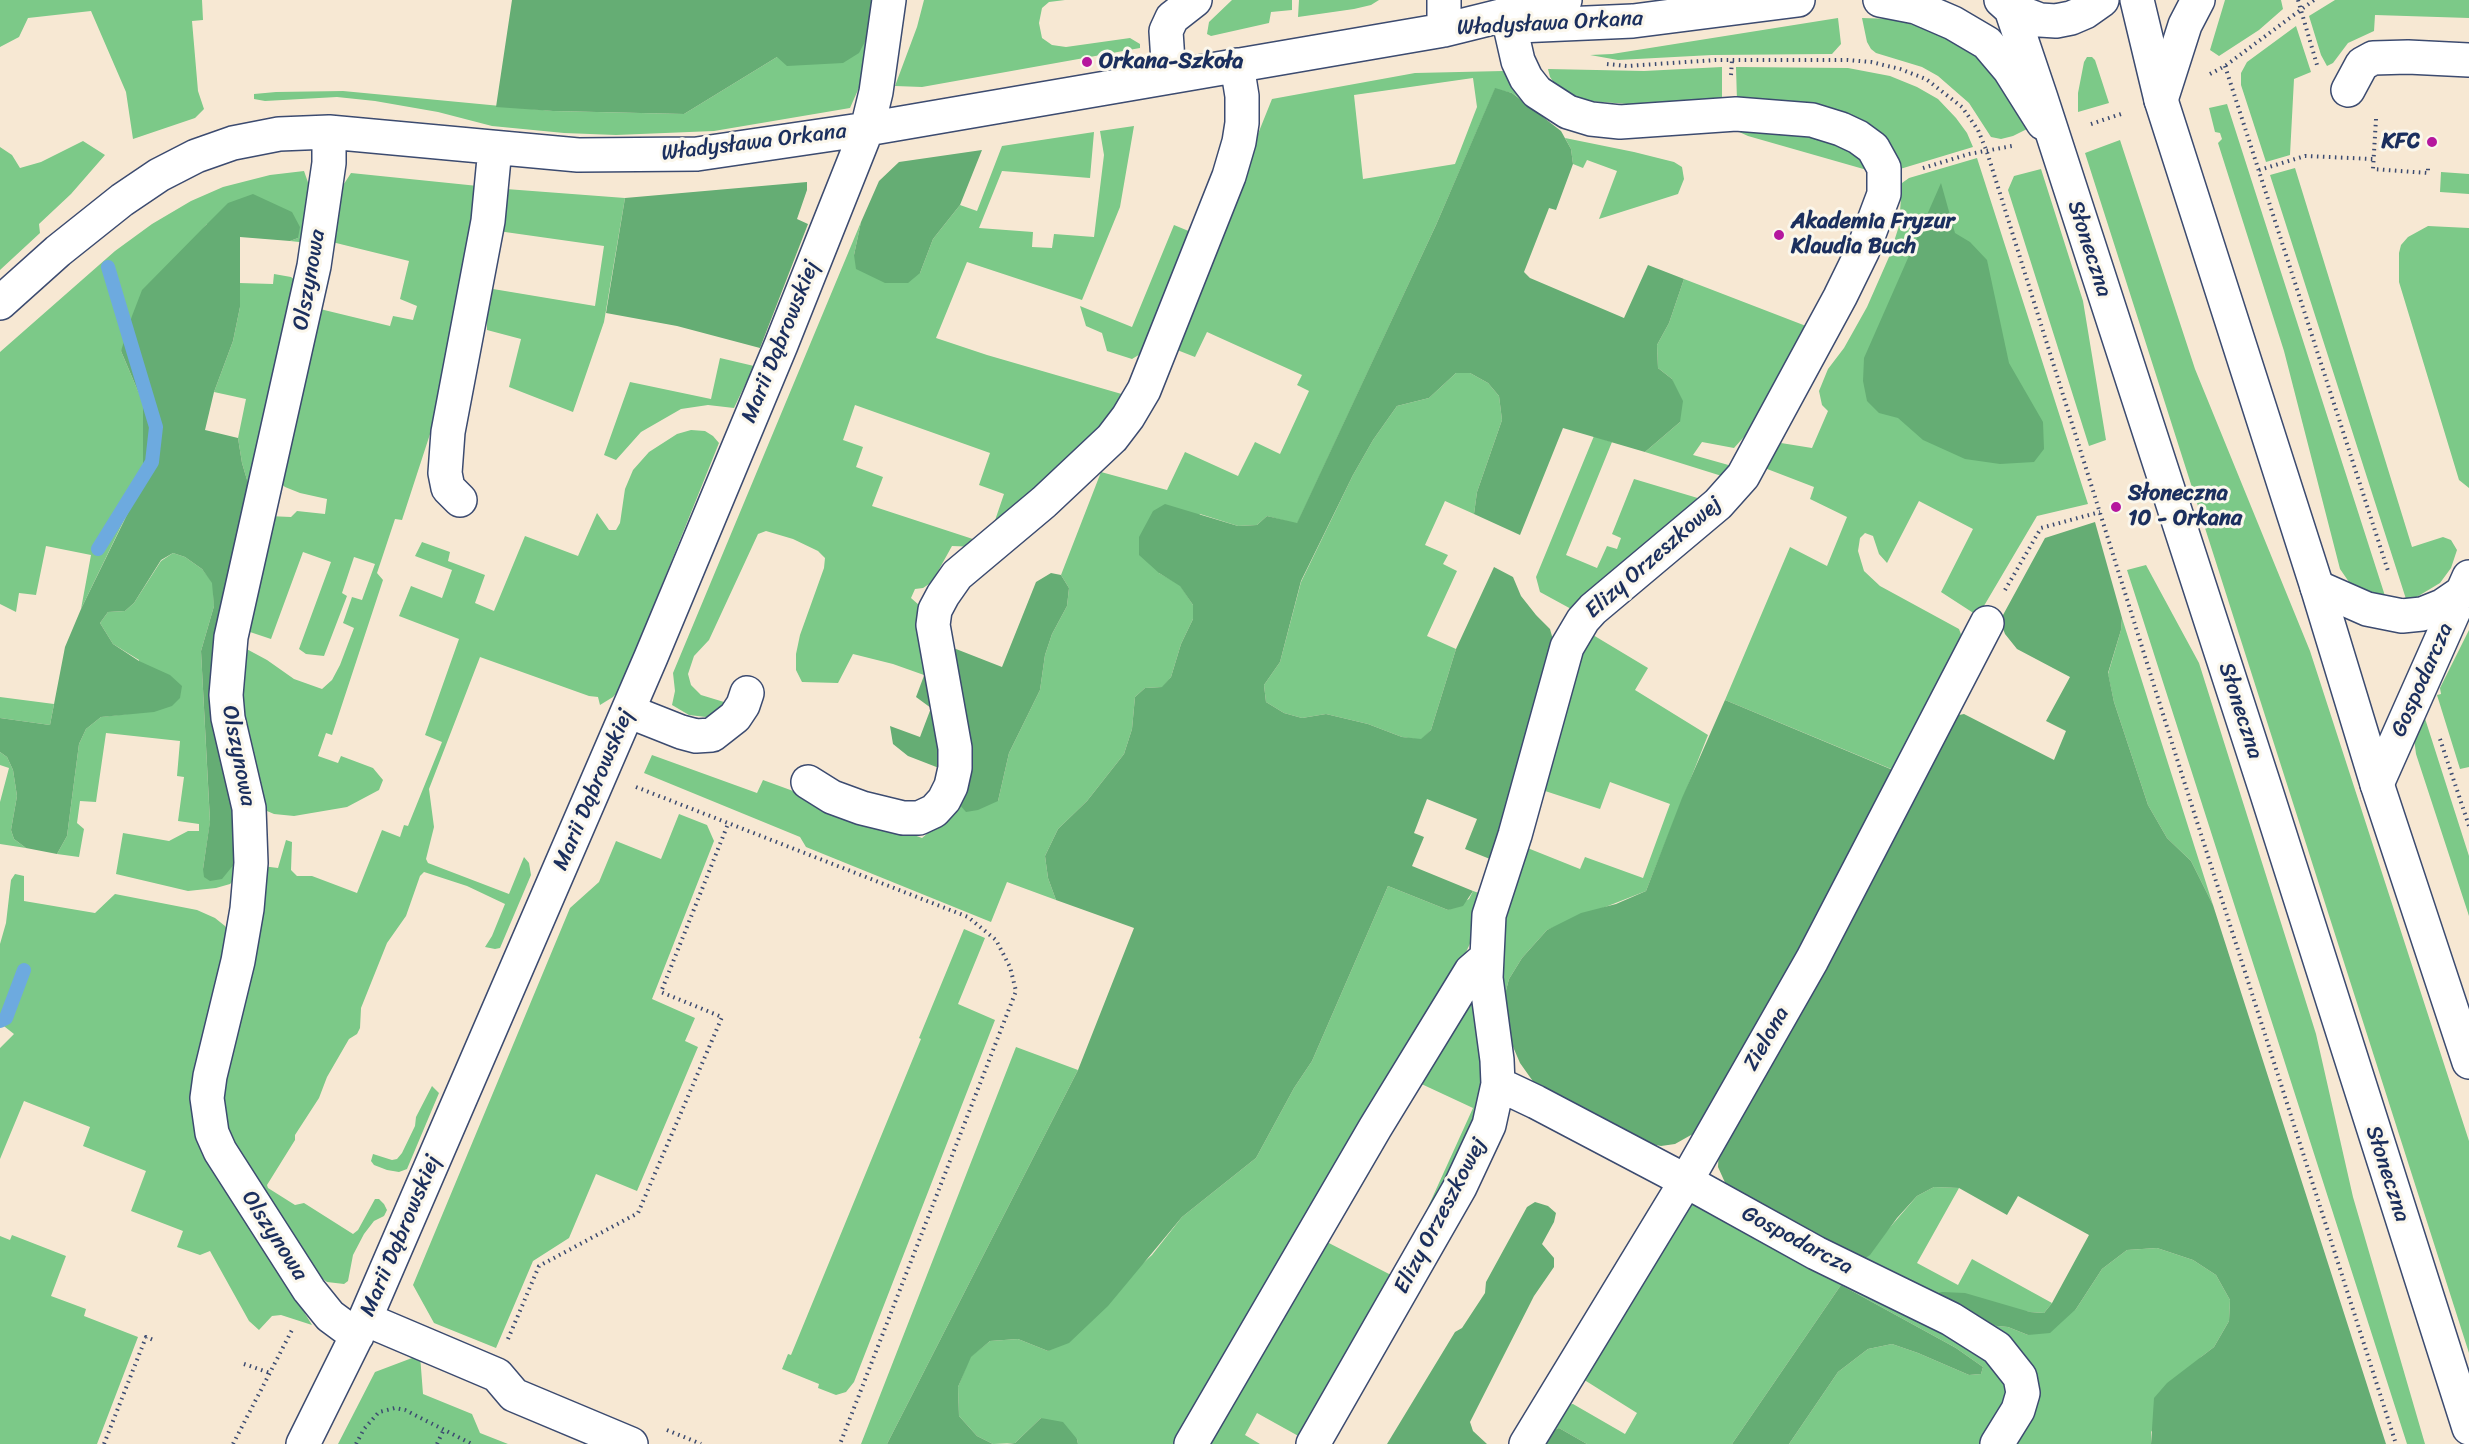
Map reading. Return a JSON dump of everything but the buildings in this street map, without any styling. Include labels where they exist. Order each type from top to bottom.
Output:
[{"type":"street","name":"Marii Dąbrowskiej","points":[[303,1444],[361,1327],[628,711],[768,377],[867,129],[876,92],[889,0]]},
{"type":"street","points":[[1169,77],[1166,31],[1172,18],[1195,0]]},
{"type":"street","name":"Władysława Orkana","points":[[0,303],[58,251],[122,200],[159,175],[196,156],[233,143],[279,134],[329,132],[578,155],[697,154],[867,129],[1237,65],[1444,15],[1565,0]]},
{"type":"street","name":"Władysława Orkana","points":[[1444,15],[1510,26],[1633,21],[1798,0]]},
{"type":"street","points":[[1880,0],[1916,7],[1953,23],[1987,43],[2009,69],[2052,137]]},
{"type":"street","points":[[2001,3],[2040,20],[2056,21],[2085,12],[2102,0]]},
{"type":"street","points":[[2137,0],[2161,100],[2317,587],[2377,784],[2469,1062]]},
{"type":"street","points":[[2161,100],[2185,25],[2198,0]]},
{"type":"street","name":"Słoneczna","points":[[2001,3],[2052,137],[2264,783],[2469,1428]]},
{"type":"street","name":"Elizy Orzeszkowej","points":[[1313,1444],[1460,1187],[1488,1125],[1498,1084],[1486,958],[1490,915],[1515,835],[1559,670],[1573,635],[1593,609],[1718,504],[1743,476],[1863,250],[1879,212],[1885,179],[1884,168],[1873,148],[1858,137],[1841,129],[1812,120],[1736,114],[1620,123],[1591,119],[1568,112],[1537,92],[1526,78],[1518,61],[1510,26]]},
{"type":"street","points":[[2348,90],[2362,64],[2373,58],[2469,60]]},
{"type":"street","points":[[808,782],[832,796],[862,808],[903,818],[919,818],[934,811],[944,800],[956,768],[955,748],[933,625],[935,610],[957,575],[1044,502],[1112,438],[1144,390],[1229,176],[1239,142],[1242,96],[1237,65]]},
{"type":"street","name":"Olszynowa","points":[[329,132],[329,163],[310,286],[231,637],[226,695],[228,718],[249,808],[251,863],[247,909],[238,962],[210,1076],[207,1098],[212,1133],[220,1151],[309,1290],[330,1317],[497,1376],[514,1395],[631,1444]]},
{"type":"street","points":[[460,500],[448,488],[445,472],[448,432],[488,221],[495,148]]},
{"type":"street","points":[[2317,587],[2367,609],[2402,616],[2422,614],[2442,606],[2465,585]]},
{"type":"street","name":"Gospodarcza","points":[[2377,784],[2465,585]]},
{"type":"street","name":"Zielona","points":[[1526,1444],[1686,1181],[1812,960],[1987,623]]},
{"type":"street","points":[[628,711],[681,732],[696,736],[712,735],[735,717],[747,693]]},
{"type":"street","points":[[1191,1444],[1471,971],[1486,958]]},
{"type":"street","name":"Gospodarcza","points":[[1498,1084],[1686,1181],[1816,1253],[1952,1318],[1997,1348],[2020,1377],[2024,1393],[2018,1410],[1997,1444]]},
{"type":"path","points":[[2298,0],[2299,10]]},
{"type":"path","points":[[1913,171],[1969,154],[1988,152],[2052,137],[2161,100],[2225,66],[2314,0]]},
{"type":"path","points":[[2225,66],[2390,577]]},
{"type":"path","points":[[2376,117],[2373,169],[2427,173],[2428,167]]},
{"type":"path","points":[[1988,152],[2396,1444]]},
{"type":"path","points":[[2259,170],[2305,156],[2373,159]]},
{"type":"path","points":[[1987,623],[2040,528],[2100,512]]},
{"type":"path","points":[[2439,738],[2469,826]]},
{"type":"path","points":[[632,786],[968,917],[996,940],[1010,967],[1016,991],[840,1444]]},
{"type":"path","points":[[506,1345],[539,1266],[638,1213],[722,1017],[661,992],[728,824]]},
{"type":"path","points":[[104,1444],[146,1337],[156,1341]]},
{"type":"path","points":[[244,1364],[270,1373]]},
{"type":"path","points":[[356,1444],[372,1419],[386,1409],[405,1410],[472,1444]]},
{"type":"path","points":[[437,1444],[444,1429]]},
{"type":"path","points":[[456,1444],[460,1436]]},
{"type":"green space","points":[[0,0],[202,0],[203,20],[192,21],[198,91],[204,109],[195,118],[133,139],[126,92],[91,11],[28,18],[19,37],[0,47]]},
{"type":"green space","points":[[512,0],[879,0],[869,34],[859,53],[843,63],[787,66],[777,57],[684,114],[553,111],[496,107]]},
{"type":"green space","points":[[924,0],[1065,0],[1049,2],[1042,8],[1039,23],[1042,38],[1052,45],[1066,47],[1130,38],[1140,44],[1140,48],[922,87],[895,86],[917,27]]},
{"type":"green space","points":[[1232,0],[1292,0],[1292,10],[1271,12],[1269,23],[1211,36],[1207,34],[1209,22]]},
{"type":"green space","points":[[1299,0],[1379,0],[1371,5],[1354,9],[1298,17]]},
{"type":"green space","points":[[2225,0],[2281,0],[2283,9],[2259,30],[2219,56],[2210,50]]},
{"type":"green space","points":[[2335,0],[2469,0],[2469,18],[2375,15],[2374,31],[2348,43],[2333,63],[2327,66],[2321,55],[2309,16]]},
{"type":"green space","points":[[1838,18],[1841,44],[1832,54],[1712,55],[1618,60],[1590,55],[1612,54]]},
{"type":"green space","points":[[1862,18],[1894,19],[1923,28],[1965,47],[1988,67],[2019,110],[2027,129],[2001,139],[1991,137],[1969,103],[1938,76],[1922,67],[1876,53],[1871,49],[1867,42]]},
{"type":"green space","points":[[2296,26],[2311,72],[2294,79],[2290,155],[2266,162],[2241,85],[2241,73],[2247,62]]},
{"type":"green space","points":[[869,34],[873,56],[850,108],[714,131],[616,135],[564,133],[492,126],[438,112],[375,101],[337,97],[265,101],[254,99],[254,94],[276,92],[343,91],[553,111],[684,114],[777,57]]},
{"type":"green space","points":[[2087,57],[2095,60],[2109,103],[2078,112],[2078,93]]},
{"type":"green space","points":[[1722,67],[1722,101],[1628,104],[1588,101],[1569,94],[1557,87],[1548,69],[1644,71]]},
{"type":"green space","points":[[1736,67],[1848,68],[1890,76],[1938,99],[1967,133],[1973,147],[1900,169],[1737,101]]},
{"type":"green space","points":[[1503,71],[1527,104],[1512,93],[1495,89],[1436,225],[1297,524],[1267,516],[1257,525],[1238,526],[1200,514],[1159,573],[1180,585],[1193,605],[1193,619],[1181,644],[1171,677],[1163,687],[1145,688],[1135,697],[1132,729],[1124,754],[1087,801],[1058,829],[1045,856],[1048,878],[1056,900],[1007,882],[991,922],[806,847],[800,837],[644,773],[652,755],[757,793],[763,780],[922,838],[944,815],[957,793],[998,801],[1009,753],[1040,690],[1045,655],[1052,634],[1067,606],[1069,588],[1061,575],[1101,472],[1167,490],[1185,452],[1238,476],[1255,442],[1280,454],[1309,391],[1297,385],[1302,375],[1207,332],[1195,357],[1172,348],[1272,99],[1415,73]],"holes":[[[1473,78],[1477,107],[1455,164],[1363,179],[1354,95]]]},
{"type":"green space","points":[[1495,88],[1512,93],[1561,131],[1571,149],[1573,164],[1556,210],[1549,208],[1524,272],[1530,278],[1624,318],[1648,265],[1684,279],[1669,323],[1657,345],[1658,368],[1672,379],[1683,401],[1680,422],[1645,452],[1563,428],[1520,535],[1474,514],[1477,492],[1502,420],[1499,396],[1488,383],[1470,373],[1456,373],[1429,398],[1397,406],[1373,440],[1353,475],[1301,581],[1280,662],[1264,685],[1266,702],[1284,713],[1302,718],[1326,714],[1368,724],[1402,737],[1421,739],[1431,730],[1456,649],[1494,567],[1513,577],[1521,596],[1550,629],[1555,647],[1495,861],[1465,849],[1477,819],[1427,799],[1414,833],[1424,837],[1412,866],[1473,891],[1463,906],[1448,910],[1388,886],[1312,1061],[1294,1088],[1256,1158],[1182,1217],[1108,1306],[1069,1343],[1048,1351],[1018,1339],[990,1341],[971,1357],[958,1387],[959,1416],[977,1436],[993,1444],[887,1444],[1078,1070],[1134,928],[1056,900],[1048,878],[1045,856],[1058,829],[1087,801],[1124,754],[1132,729],[1135,697],[1145,688],[1162,687],[1171,677],[1181,644],[1193,619],[1193,605],[1180,586],[1159,573],[1139,555],[1139,537],[1153,511],[1165,504],[1238,526],[1257,525],[1267,516],[1297,523],[1436,225]]},
{"type":"green space","points":[[2227,104],[2386,599],[2360,590],[2349,582],[2340,569],[2284,351],[2218,143],[2222,139],[2220,133],[2215,132],[2209,108]]},
{"type":"green space","points":[[1724,125],[1805,133],[1850,149],[1863,160],[1867,170],[1748,136]]},
{"type":"green space","points":[[1134,126],[1120,207],[1082,300],[967,262],[936,338],[1125,395],[1119,415],[988,541],[1004,494],[979,485],[990,453],[855,405],[843,440],[863,447],[856,467],[883,477],[872,506],[985,543],[977,547],[952,546],[932,582],[923,588],[915,589],[911,598],[919,605],[931,657],[924,675],[853,654],[838,683],[802,682],[796,670],[796,654],[800,635],[824,568],[825,558],[818,551],[793,539],[766,531],[758,534],[709,640],[694,656],[688,674],[691,685],[701,695],[724,702],[727,708],[714,718],[689,715],[672,705],[675,691],[673,673],[861,222],[854,255],[920,273],[933,239],[960,205],[977,211],[1002,146],[1094,132],[1090,178],[1002,171],[979,228],[1033,232],[1032,247],[1052,248],[1054,234],[1094,237],[1104,155],[1100,131]]},
{"type":"green space","points":[[1565,138],[1674,162],[1682,167],[1684,179],[1678,194],[1599,219],[1617,171],[1587,160],[1583,168],[1573,164],[1571,149]]},
{"type":"green space","points":[[2120,140],[2195,369],[2310,651],[2469,1141],[2469,1353],[2085,153]]},
{"type":"green space","points":[[83,141],[105,155],[71,194],[39,224],[40,233],[0,270],[0,147],[12,155],[20,168],[41,162]]},
{"type":"green space","points":[[982,150],[960,205],[933,239],[920,273],[908,283],[885,283],[856,269],[854,255],[861,222],[879,181],[899,162]]},
{"type":"green space","points":[[1977,158],[2088,504],[2037,516],[1978,616],[1941,592],[1973,529],[1919,501],[1887,563],[1879,554],[1873,536],[1865,533],[1860,538],[1858,551],[1864,571],[1880,586],[1959,629],[1962,637],[1896,771],[1725,700],[1790,547],[1827,566],[1847,517],[1810,499],[1814,487],[1762,467],[1771,451],[1781,443],[1812,448],[1828,411],[1822,405],[1819,391],[1828,369],[1844,348],[1867,307],[1889,257],[1899,226],[1902,183],[1909,178]]},
{"type":"green space","points":[[2295,168],[2412,547],[2443,537],[2451,540],[2457,550],[2451,568],[2440,583],[2415,598],[2406,599],[2270,175]]},
{"type":"green space","points":[[2041,169],[2083,301],[2106,440],[2089,446],[2008,190],[2014,176]]},
{"type":"green space","points":[[304,171],[311,191],[308,243],[290,241],[298,238],[207,224],[192,242],[121,351],[143,403],[143,481],[81,609],[91,555],[46,546],[36,595],[19,593],[16,612],[0,604],[0,352],[115,251],[152,224],[191,201],[223,187],[270,175]]},
{"type":"green space","points":[[2441,172],[2469,174],[2469,194],[2440,192]]},
{"type":"green space","points":[[351,173],[478,186],[445,388],[402,520],[395,519],[377,573],[383,580],[332,735],[326,733],[318,756],[338,763],[341,756],[373,768],[383,780],[379,790],[347,807],[294,816],[274,814],[260,808],[242,731],[241,646],[267,660],[294,679],[322,689],[332,680],[340,665],[354,628],[343,623],[352,597],[362,600],[375,564],[354,557],[342,593],[347,596],[324,656],[306,654],[299,649],[331,562],[303,552],[271,639],[244,630],[268,516],[291,517],[297,511],[325,514],[327,499],[300,493],[285,487],[277,480],[320,309],[390,326],[393,316],[413,320],[417,306],[400,299],[409,261],[332,242],[340,190]]},
{"type":"green space","points":[[807,182],[807,190],[797,219],[808,224],[760,348],[677,326],[606,313],[625,198]]},
{"type":"green space","points":[[1941,183],[1955,233],[1970,242],[1987,260],[2009,363],[2043,422],[2044,449],[2034,462],[2000,464],[1965,459],[1923,440],[1898,418],[1879,413],[1867,401],[1863,381],[1864,358]]},
{"type":"green space","points":[[506,189],[625,198],[604,322],[573,412],[509,387],[521,339],[487,330],[487,288],[595,306],[604,246],[498,231]]},
{"type":"green space","points":[[253,194],[292,212],[300,227],[298,238],[290,241],[240,237],[240,307],[233,341],[214,392],[205,430],[238,438],[242,463],[253,500],[227,604],[237,824],[235,863],[222,879],[210,881],[204,877],[203,869],[210,821],[201,651],[214,606],[212,583],[202,569],[185,557],[173,553],[161,560],[134,603],[125,611],[108,612],[100,623],[113,644],[139,661],[170,675],[182,686],[180,698],[172,706],[154,712],[101,717],[86,729],[79,744],[67,836],[57,854],[26,848],[14,839],[11,830],[17,796],[13,770],[7,757],[0,752],[0,718],[50,725],[65,647],[143,482],[143,403],[121,351],[132,316],[142,290],[207,224],[228,203]]},
{"type":"green space","points":[[1174,225],[1191,232],[1142,353],[1132,359],[1107,351],[1102,333],[1086,326],[1080,306],[1132,327]]},
{"type":"green space","points":[[2428,226],[2469,228],[2469,488],[2459,480],[2399,282],[2401,245],[2408,237]]},
{"type":"green space","points":[[274,274],[291,277],[302,286],[268,407],[264,413],[253,500],[242,463],[238,438],[246,399],[214,392],[233,341],[240,307],[239,283],[273,284]]},
{"type":"green space","points":[[1684,279],[1806,326],[1752,428],[1734,448],[1702,442],[1693,455],[1732,466],[1725,477],[1645,452],[1680,422],[1672,379],[1658,368],[1657,345],[1669,323]]},
{"type":"green space","points":[[720,358],[754,366],[734,408],[708,405],[681,409],[641,432],[616,460],[604,455],[630,382],[711,399]]},
{"type":"green space","points":[[1456,373],[1470,373],[1488,383],[1499,396],[1502,420],[1477,492],[1474,514],[1445,501],[1425,545],[1448,555],[1443,564],[1457,571],[1427,636],[1456,649],[1431,730],[1421,740],[1402,737],[1368,724],[1326,714],[1302,718],[1284,713],[1266,702],[1264,685],[1280,662],[1301,582],[1353,475],[1373,440],[1397,406],[1429,398]]},
{"type":"green space","points":[[691,430],[705,431],[719,443],[620,689],[613,697],[600,705],[598,697],[589,696],[480,657],[429,789],[434,827],[426,859],[428,863],[509,894],[524,857],[529,863],[531,875],[500,948],[495,949],[485,947],[505,904],[467,886],[424,872],[420,876],[406,916],[387,943],[361,1008],[360,1028],[357,1034],[349,1039],[327,1077],[319,1098],[267,1185],[268,1188],[295,1205],[304,1203],[353,1234],[358,1230],[375,1199],[379,1199],[384,1204],[387,1210],[384,1216],[374,1221],[353,1255],[348,1281],[344,1284],[327,1282],[316,1274],[235,1158],[219,1115],[262,866],[278,868],[286,840],[292,842],[291,870],[297,876],[312,876],[357,893],[382,830],[400,837],[404,825],[408,826],[442,742],[425,735],[459,639],[399,616],[411,586],[442,598],[452,570],[415,556],[422,542],[450,552],[448,561],[485,575],[475,603],[494,611],[525,536],[578,556],[597,513],[609,530],[616,530],[620,523],[625,489],[633,470],[649,452],[677,434]]},
{"type":"green space","points":[[1594,436],[1612,442],[1566,555],[1597,568],[1607,546],[1617,549],[1621,538],[1612,534],[1634,479],[1701,499],[1573,610],[1540,592],[1536,577]]},
{"type":"green space","points":[[2095,522],[2122,618],[2121,630],[2108,673],[2114,702],[2148,805],[2167,838],[2191,861],[2213,905],[2386,1444],[2151,1444],[2154,1398],[2167,1383],[2214,1347],[2229,1321],[2230,1300],[2216,1275],[2193,1260],[2157,1248],[2127,1250],[2102,1269],[2076,1309],[2050,1333],[2028,1335],[2008,1327],[1976,1324],[1927,1296],[1942,1292],[1965,1293],[2030,1312],[2044,1313],[2052,1303],[2089,1235],[2018,1196],[2007,1215],[1959,1188],[1934,1187],[1917,1196],[1897,1218],[1870,1255],[1861,1261],[1727,1187],[1718,1167],[1719,1147],[1701,1133],[1691,1135],[1675,1144],[1661,1146],[1641,1142],[1537,1087],[1520,1063],[1508,1035],[1503,1002],[1509,979],[1522,958],[1547,930],[1581,913],[1616,904],[1646,891],[1682,798],[1725,700],[1900,773],[1949,717],[1964,714],[2054,760],[2066,731],[2046,721],[2070,677],[2017,649],[2005,634],[2002,626],[2003,615],[2045,538]]},
{"type":"green space","points":[[173,553],[185,557],[202,569],[213,583],[214,606],[201,651],[210,822],[203,869],[235,863],[237,877],[230,884],[216,888],[188,891],[116,874],[123,833],[169,841],[188,831],[199,831],[199,824],[178,821],[184,777],[177,776],[180,741],[106,733],[96,802],[80,801],[77,823],[84,829],[79,857],[57,854],[67,836],[79,744],[86,729],[101,717],[127,714],[139,660],[113,644],[100,623],[108,612],[125,611],[134,603],[161,561]]},
{"type":"green space","points":[[2146,565],[2199,663],[2316,1034],[2353,1197],[2425,1444],[2407,1444],[2127,570]]},
{"type":"green space","points":[[1051,573],[1061,575],[1069,588],[1067,606],[1052,634],[1045,655],[1040,690],[1009,753],[998,801],[978,810],[966,812],[939,768],[908,756],[893,744],[890,726],[920,737],[931,708],[916,697],[931,657],[956,649],[1002,667],[1036,582]]},
{"type":"green space","points":[[2122,618],[2213,905],[2191,861],[2167,838],[2148,805],[2114,702],[2108,674],[2121,630]]},
{"type":"green space","points":[[2469,630],[2469,767],[2460,769],[2437,695],[2441,694],[2440,688]]},
{"type":"green space","points":[[1588,632],[1648,668],[1635,690],[1708,735],[1646,891],[1547,930],[1522,958],[1509,979],[1503,1002],[1498,925],[1525,847],[1580,869],[1585,857],[1643,878],[1670,804],[1610,782],[1600,809],[1539,789]]},
{"type":"green space","points":[[0,697],[54,704],[50,725],[0,718]]},
{"type":"green space","points":[[2421,706],[2469,856],[2469,916],[2416,754],[2414,738]]},
{"type":"green space","points":[[0,752],[7,757],[13,770],[17,796],[11,830],[14,839],[26,848],[0,844],[0,802],[9,768],[0,765]]},
{"type":"green space","points":[[679,814],[707,825],[714,841],[652,999],[695,1018],[685,1041],[698,1047],[637,1191],[596,1174],[569,1238],[533,1261],[496,1348],[434,1323],[413,1285],[570,908],[599,882],[616,841],[661,859]]},
{"type":"green space","points":[[15,874],[24,876],[24,901],[95,913],[115,894],[197,910],[215,918],[225,926],[231,937],[198,1087],[273,1261],[312,1325],[281,1315],[272,1316],[259,1330],[249,1321],[210,1251],[200,1255],[177,1247],[183,1231],[131,1211],[146,1171],[83,1146],[90,1127],[24,1101],[0,1159],[0,1048],[14,1034],[0,1023],[0,944],[6,923],[11,880]]},
{"type":"green space","points":[[1388,886],[1448,910],[1469,899],[1473,891],[1482,894],[1474,935],[1448,991],[1471,999],[1478,1006],[1484,1033],[1480,1122],[1302,1438],[1257,1413],[1245,1435],[1260,1444],[1078,1444],[1077,1439],[1041,1418],[1015,1443],[993,1444],[977,1436],[959,1416],[958,1387],[970,1357],[990,1341],[1018,1339],[1048,1351],[1152,1255],[1182,1217],[1256,1158],[1294,1088],[1312,1061]],"holes":[[[1415,1081],[1473,1108],[1424,1216],[1391,1275],[1323,1240]]]},
{"type":"green space","points":[[964,929],[985,938],[958,1004],[995,1020],[854,1382],[846,1392],[836,1395],[818,1388],[819,1384],[782,1369],[788,1354],[791,1355]]},
{"type":"green space","points":[[1016,1047],[1078,1070],[887,1444],[861,1444]]},
{"type":"green space","points":[[432,1086],[439,1093],[407,1169],[399,1172],[374,1165],[371,1161],[373,1154],[392,1160],[397,1159],[402,1153],[415,1126],[416,1117]]},
{"type":"green space","points":[[1934,1187],[1959,1188],[1917,1263],[1958,1285],[1972,1259],[2052,1303],[2044,1313],[1927,1296],[1861,1261],[1917,1196]]},
{"type":"green space","points":[[1535,1202],[1548,1206],[1556,1213],[1554,1222],[1542,1244],[1554,1258],[1554,1267],[1534,1296],[1470,1422],[1473,1431],[1487,1444],[1387,1444],[1455,1332],[1462,1328],[1485,1293],[1486,1282],[1527,1207]]},
{"type":"green space","points":[[1690,1202],[1972,1347],[1994,1367],[2008,1393],[1989,1444],[1789,1444],[1838,1372],[1868,1349],[1892,1344],[1969,1375],[1981,1374],[1983,1367],[1956,1348],[1841,1285],[1732,1444],[1587,1444],[1559,1428],[1549,1432],[1563,1405],[1573,1404],[1625,1434],[1637,1413],[1578,1376]]},
{"type":"green space","points":[[12,1235],[66,1256],[51,1296],[86,1309],[84,1316],[138,1337],[97,1444],[0,1444],[0,1236],[10,1240]]},
{"type":"green space","points":[[2157,1248],[2193,1260],[2216,1275],[2230,1300],[2229,1321],[2214,1347],[2201,1357],[2151,1432],[2151,1444],[2012,1444],[2031,1406],[1977,1324],[2008,1327],[2028,1335],[2076,1309],[2102,1269],[2127,1250]]},
{"type":"green space","points":[[1841,1285],[1956,1348],[1983,1367],[1981,1374],[1969,1375],[1892,1344],[1868,1349],[1838,1372],[1789,1444],[1732,1444]]},
{"type":"green space","points":[[420,1355],[423,1394],[472,1414],[480,1433],[508,1444],[338,1444],[375,1372]]},
{"type":"green space","points":[[1041,1418],[1063,1422],[1077,1439],[1078,1444],[1007,1444],[1015,1443]]},
{"type":"green space","points":[[1559,1428],[1587,1444],[1538,1444],[1549,1432]]},
{"type":"waterway","points":[[98,549],[152,462],[156,427],[108,267]]},
{"type":"waterway","points":[[0,1021],[6,1018],[24,970]]},
{"type":"place","name":"Orkana-Szkoła","points":[[1087,62]]},
{"type":"place","name":"KFC","points":[[2432,142]]},
{"type":"place","name":"Akademia Fryzur Klaudia Buch","points":[[1779,235]]},
{"type":"place","name":"Słoneczna 10 - Orkana","points":[[2116,507]]}]
